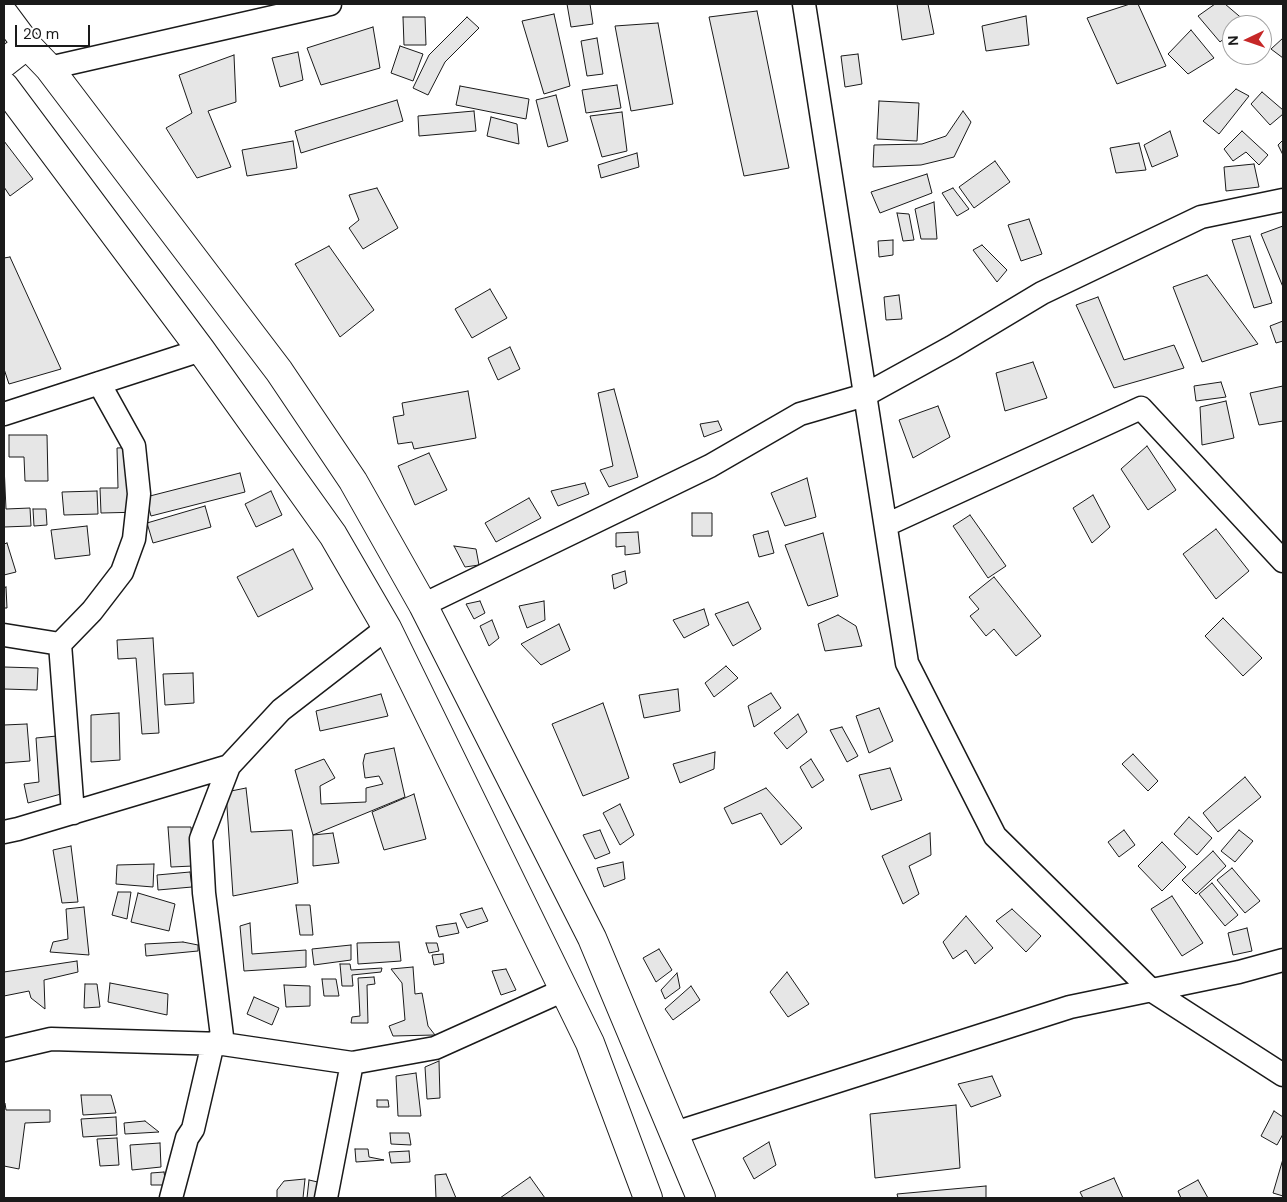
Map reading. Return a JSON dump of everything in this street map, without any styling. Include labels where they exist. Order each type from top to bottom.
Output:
[{"type":"main road","points":[[5,19],[49,68],[279,371],[353,481],[423,605],[592,938],[701,1198]]},
{"type":"main road","points":[[4,63],[27,45]]},
{"type":"main road","points":[[4,86],[202,350],[333,536],[387,628],[590,1043],[648,1198]]},
{"type":"street","points":[[49,68],[330,4]]},
{"type":"street","points":[[804,4],[907,663],[994,836],[1151,990],[1283,1076]]},
{"type":"street","points":[[423,605],[710,466],[800,414],[865,394],[952,347],[1042,293],[1201,217],[1283,200]]},
{"type":"street","points":[[4,414],[202,350]]},
{"type":"street","points":[[73,813],[60,644],[92,611],[122,572],[134,539],[140,494],[134,446],[99,383]]},
{"type":"street","points":[[886,525],[1141,408],[1280,555]]},
{"type":"street","points":[[171,1198],[187,1138],[194,1129],[218,1044],[201,839],[229,766],[281,710],[387,628]]},
{"type":"street","points":[[4,635],[60,644]]},
{"type":"street","points":[[4,832],[229,766]]},
{"type":"street","points":[[675,1133],[1061,1010],[1239,972],[1283,960]]},
{"type":"street","points":[[4,1050],[51,1040],[218,1044],[352,1063],[435,1048],[564,990]]},
{"type":"street","points":[[326,1198],[352,1063]]},
{"type":"building","points":[[567,4],[590,4],[593,24],[571,27]]},
{"type":"building","points":[[897,4],[928,4],[934,34],[902,40]]},
{"type":"building","points":[[1130,4],[1138,4],[1166,66],[1117,84],[1087,18]]},
{"type":"building","points":[[1215,4],[1225,4],[1238,15],[1222,15],[1222,40],[1220,42],[1198,16]]},
{"type":"building","points":[[757,11],[789,168],[744,176],[709,17]]},
{"type":"building","points":[[554,14],[570,86],[544,94],[522,21]]},
{"type":"building","points":[[1026,16],[1029,45],[986,51],[982,26]]},
{"type":"building","points":[[403,17],[425,17],[426,45],[404,45]]},
{"type":"building","points":[[467,17],[479,28],[445,62],[428,95],[413,88],[429,55]]},
{"type":"building","points":[[658,23],[673,104],[631,111],[615,26]]},
{"type":"building","points":[[373,27],[380,68],[321,85],[307,48]]},
{"type":"building","points":[[1191,30],[1214,58],[1188,74],[1168,54]]},
{"type":"building","points":[[597,38],[603,74],[587,76],[581,41]]},
{"type":"building","points":[[1283,38],[1283,58],[1272,48]]},
{"type":"building","points":[[400,46],[423,54],[413,81],[391,73]]},
{"type":"building","points":[[298,52],[303,80],[280,87],[272,58]]},
{"type":"building","points":[[858,54],[862,84],[845,87],[841,56]]},
{"type":"building","points":[[234,55],[236,102],[208,111],[231,167],[197,178],[166,128],[192,113],[179,75]]},
{"type":"building","points":[[617,85],[621,108],[586,113],[582,90]]},
{"type":"building","points":[[460,86],[529,99],[526,119],[456,105]]},
{"type":"building","points":[[1236,89],[1249,96],[1219,134],[1203,121]]},
{"type":"building","points":[[1262,92],[1283,110],[1283,114],[1270,125],[1251,104]]},
{"type":"building","points":[[556,95],[568,141],[548,147],[536,100]]},
{"type":"building","points":[[397,100],[403,121],[301,153],[295,131]]},
{"type":"building","points":[[879,101],[919,103],[917,141],[877,139]]},
{"type":"building","points":[[474,111],[476,131],[419,136],[418,116]]},
{"type":"building","points":[[963,111],[971,122],[954,157],[921,165],[873,167],[874,145],[922,144],[946,136]]},
{"type":"building","points":[[622,112],[627,151],[602,157],[590,116]]},
{"type":"building","points":[[491,117],[517,124],[519,144],[487,136]]},
{"type":"building","points":[[1170,131],[1178,156],[1152,167],[1144,145]]},
{"type":"building","points":[[1242,131],[1268,155],[1259,165],[1246,152],[1233,161],[1224,149]]},
{"type":"building","points":[[1283,140],[1283,155],[1278,145]]},
{"type":"building","points":[[4,141],[33,179],[10,196],[4,187]]},
{"type":"building","points":[[293,141],[297,168],[247,176],[242,150]]},
{"type":"building","points":[[1139,143],[1146,170],[1116,173],[1110,148]]},
{"type":"building","points":[[637,153],[639,167],[601,178],[598,165]]},
{"type":"building","points":[[995,161],[1010,182],[974,208],[959,187]]},
{"type":"building","points":[[1254,164],[1259,187],[1226,191],[1224,167]]},
{"type":"building","points":[[927,174],[932,193],[880,213],[871,192]]},
{"type":"building","points":[[377,188],[398,228],[363,249],[349,228],[359,220],[349,195]]},
{"type":"building","points":[[953,188],[969,209],[957,216],[942,193]]},
{"type":"building","points":[[934,202],[937,239],[921,239],[915,209]]},
{"type":"building","points":[[897,213],[909,214],[914,240],[903,241]]},
{"type":"building","points":[[1029,219],[1042,254],[1021,261],[1008,225]]},
{"type":"building","points":[[1283,226],[1283,287],[1261,234]]},
{"type":"building","points":[[1250,236],[1272,303],[1254,308],[1232,240]]},
{"type":"building","points":[[893,240],[893,255],[879,257],[878,241]]},
{"type":"building","points":[[982,245],[1007,270],[997,282],[973,250]]},
{"type":"building","points":[[329,246],[374,310],[340,337],[295,264]]},
{"type":"building","points":[[10,257],[61,369],[9,384],[4,369],[4,258]]},
{"type":"building","points":[[1207,275],[1258,344],[1202,362],[1173,287]]},
{"type":"building","points":[[490,289],[507,318],[472,338],[455,309]]},
{"type":"building","points":[[899,295],[902,319],[886,320],[884,297]]},
{"type":"building","points":[[1098,297],[1124,360],[1174,345],[1184,368],[1114,388],[1076,305]]},
{"type":"building","points":[[1283,321],[1283,341],[1276,343],[1270,326]]},
{"type":"building","points":[[510,347],[520,369],[498,380],[488,358]]},
{"type":"building","points":[[1033,362],[1047,398],[1005,411],[996,373]]},
{"type":"building","points":[[1221,382],[1226,397],[1196,401],[1194,386]]},
{"type":"building","points":[[1283,386],[1283,421],[1259,425],[1250,393]]},
{"type":"building","points":[[614,389],[638,477],[609,487],[600,470],[613,466],[598,393]]},
{"type":"building","points":[[468,391],[476,438],[414,449],[412,442],[398,444],[393,417],[404,415],[402,403]]},
{"type":"building","points":[[1226,401],[1234,438],[1202,445],[1200,407]]},
{"type":"building","points":[[938,406],[950,437],[913,458],[899,420]]},
{"type":"building","points":[[718,421],[722,430],[704,437],[700,424]]},
{"type":"building","points":[[9,435],[47,435],[48,481],[25,481],[24,457],[9,457]]},
{"type":"building","points":[[1147,446],[1176,490],[1148,510],[1121,469]]},
{"type":"building","points":[[142,447],[143,512],[101,513],[100,488],[118,488],[117,448]]},
{"type":"building","points":[[429,453],[447,490],[415,505],[398,466]]},
{"type":"building","points":[[4,465],[6,509],[30,508],[31,526],[4,527]]},
{"type":"building","points":[[240,473],[245,492],[151,516],[146,497]]},
{"type":"building","points":[[807,478],[816,517],[785,526],[771,493]]},
{"type":"building","points":[[585,483],[589,494],[558,506],[551,491]]},
{"type":"building","points":[[97,491],[98,514],[64,515],[62,492]]},
{"type":"building","points":[[271,491],[282,515],[256,527],[245,504]]},
{"type":"building","points":[[1093,495],[1110,527],[1092,543],[1073,508]]},
{"type":"building","points":[[529,498],[541,518],[496,542],[485,523]]},
{"type":"building","points":[[205,506],[211,527],[153,543],[147,523]]},
{"type":"building","points":[[33,509],[46,509],[47,525],[34,526]]},
{"type":"building","points":[[692,513],[712,513],[712,536],[692,536]]},
{"type":"building","points":[[970,515],[1006,566],[988,578],[953,526]]},
{"type":"building","points":[[87,526],[90,555],[55,559],[51,530]]},
{"type":"building","points":[[1216,529],[1249,571],[1216,599],[1183,554]]},
{"type":"building","points":[[768,531],[774,553],[759,557],[753,535]]},
{"type":"building","points":[[638,532],[640,553],[625,555],[625,546],[616,547],[616,533]]},
{"type":"building","points":[[823,533],[838,596],[808,606],[785,545]]},
{"type":"building","points":[[7,543],[16,572],[4,575],[4,544]]},
{"type":"building","points":[[454,546],[476,549],[479,565],[465,567]]},
{"type":"building","points":[[293,549],[313,589],[258,617],[237,577]]},
{"type":"building","points":[[625,571],[627,583],[614,589],[612,575]]},
{"type":"building","points":[[994,577],[1041,636],[1016,656],[994,629],[986,636],[970,616],[979,609],[969,597]]},
{"type":"building","points":[[6,587],[7,608],[4,608],[4,588]]},
{"type":"building","points":[[480,601],[485,613],[474,619],[466,604]]},
{"type":"building","points":[[544,601],[545,620],[527,628],[519,606]]},
{"type":"building","points":[[748,602],[761,629],[733,646],[715,614]]},
{"type":"building","points":[[704,609],[709,625],[684,638],[673,620]]},
{"type":"building","points":[[838,615],[856,626],[862,646],[825,651],[818,624]]},
{"type":"building","points":[[1223,618],[1262,658],[1243,676],[1205,636]]},
{"type":"building","points":[[492,620],[499,638],[489,646],[480,626]]},
{"type":"building","points":[[559,624],[570,650],[541,665],[521,644]]},
{"type":"building","points":[[153,638],[159,733],[142,734],[136,658],[118,659],[117,640]]},
{"type":"building","points":[[726,666],[738,678],[714,697],[705,683]]},
{"type":"building","points":[[4,667],[38,668],[37,690],[4,689]]},
{"type":"building","points":[[193,673],[194,703],[165,705],[163,674]]},
{"type":"building","points":[[678,689],[680,711],[644,718],[639,695]]},
{"type":"building","points":[[771,693],[781,708],[754,727],[748,706]]},
{"type":"building","points":[[381,694],[388,716],[320,731],[316,711]]},
{"type":"building","points":[[603,703],[629,778],[583,796],[552,724]]},
{"type":"building","points":[[879,708],[893,741],[869,753],[856,716]]},
{"type":"building","points":[[119,713],[120,760],[91,762],[91,715]]},
{"type":"building","points":[[798,714],[807,732],[787,749],[774,733]]},
{"type":"building","points":[[27,724],[30,761],[4,763],[4,725]]},
{"type":"building","points":[[842,727],[858,756],[847,762],[830,730]]},
{"type":"building","points":[[57,736],[61,794],[28,803],[24,784],[39,782],[36,738]]},
{"type":"building","points":[[394,748],[405,797],[313,835],[295,770],[324,759],[335,778],[320,786],[321,804],[366,802],[366,788],[383,784],[379,776],[365,778],[363,763],[365,754]]},
{"type":"building","points":[[715,752],[714,769],[680,783],[673,764]]},
{"type":"building","points":[[1133,754],[1158,781],[1148,791],[1122,764]]},
{"type":"building","points":[[811,759],[824,780],[812,788],[800,767]]},
{"type":"building","points":[[890,768],[902,800],[871,810],[859,775]]},
{"type":"building","points":[[1245,777],[1261,797],[1218,832],[1203,813]]},
{"type":"building","points":[[246,788],[251,832],[292,830],[298,883],[233,896],[226,792]]},
{"type":"building","points":[[766,788],[802,828],[781,845],[761,813],[732,824],[724,808]]},
{"type":"building","points":[[414,794],[426,839],[384,850],[372,812]]},
{"type":"building","points":[[620,804],[634,835],[620,845],[603,813]]},
{"type":"building","points":[[1189,817],[1212,838],[1197,855],[1174,834]]},
{"type":"building","points":[[168,827],[191,827],[193,866],[171,867]]},
{"type":"building","points":[[600,830],[610,853],[595,859],[583,835]]},
{"type":"building","points":[[1124,830],[1135,845],[1119,857],[1108,842]]},
{"type":"building","points":[[1239,830],[1253,841],[1235,862],[1221,851]]},
{"type":"building","points":[[333,833],[339,863],[313,866],[313,835]]},
{"type":"building","points":[[930,833],[931,855],[909,866],[919,894],[903,904],[882,856]]},
{"type":"building","points":[[1162,842],[1186,867],[1162,891],[1138,866]]},
{"type":"building","points":[[71,846],[78,902],[62,903],[53,850]]},
{"type":"building","points":[[1213,851],[1226,866],[1196,894],[1182,880]]},
{"type":"building","points":[[623,862],[625,879],[604,887],[597,868]]},
{"type":"building","points":[[154,864],[153,887],[116,884],[117,865]]},
{"type":"building","points":[[1232,868],[1260,901],[1245,913],[1217,880]]},
{"type":"building","points":[[190,872],[192,887],[158,890],[157,875]]},
{"type":"building","points":[[1212,883],[1238,915],[1225,926],[1199,894]]},
{"type":"building","points":[[118,892],[131,892],[127,919],[112,915]]},
{"type":"building","points":[[138,893],[175,904],[169,931],[131,922]]},
{"type":"building","points":[[1172,896],[1203,943],[1182,956],[1151,909]]},
{"type":"building","points":[[296,905],[310,905],[313,935],[300,935]]},
{"type":"building","points":[[84,907],[89,955],[50,952],[53,942],[68,939],[66,909]]},
{"type":"building","points":[[482,908],[488,921],[467,928],[460,914]]},
{"type":"building","points":[[1012,909],[1041,936],[1026,952],[996,921]]},
{"type":"building","points":[[966,916],[993,948],[975,964],[966,950],[953,959],[943,942]]},
{"type":"building","points":[[250,923],[252,954],[306,950],[306,967],[244,971],[240,926]]},
{"type":"building","points":[[456,923],[459,933],[439,937],[436,926]]},
{"type":"building","points":[[1247,928],[1252,951],[1233,955],[1228,933]]},
{"type":"building","points":[[183,942],[198,945],[198,951],[146,956],[145,944]]},
{"type":"building","points":[[399,942],[401,961],[358,964],[357,943]]},
{"type":"building","points":[[426,943],[437,943],[439,951],[429,953]]},
{"type":"building","points":[[351,945],[351,960],[314,965],[312,949]]},
{"type":"building","points":[[659,949],[672,970],[656,982],[643,958]]},
{"type":"building","points":[[443,954],[444,963],[434,965],[432,955]]},
{"type":"building","points":[[77,961],[78,972],[44,980],[45,1009],[31,998],[29,991],[4,996],[4,972]]},
{"type":"building","points":[[340,964],[350,964],[351,970],[382,968],[381,972],[352,975],[353,986],[342,986]]},
{"type":"building","points":[[413,967],[415,994],[422,993],[428,1026],[435,1035],[393,1036],[389,1026],[405,1020],[402,983],[391,969]]},
{"type":"building","points":[[506,969],[516,990],[501,995],[492,971]]},
{"type":"building","points":[[787,972],[809,1004],[788,1017],[770,992]]},
{"type":"building","points":[[677,973],[680,988],[665,999],[661,990]]},
{"type":"building","points":[[374,977],[375,984],[367,985],[368,1023],[351,1023],[352,1017],[360,1016],[358,978]]},
{"type":"building","points":[[322,979],[336,979],[339,996],[324,996]]},
{"type":"building","points":[[110,983],[168,994],[167,1015],[108,1002]]},
{"type":"building","points":[[85,984],[97,984],[100,1007],[84,1008]]},
{"type":"building","points":[[284,985],[310,986],[310,1006],[286,1007]]},
{"type":"building","points":[[691,986],[700,1000],[673,1020],[665,1009]]},
{"type":"building","points":[[254,997],[279,1008],[272,1025],[247,1014]]},
{"type":"building","points":[[439,1061],[440,1098],[427,1099],[425,1067]]},
{"type":"building","points":[[416,1073],[421,1116],[398,1116],[396,1076]]},
{"type":"building","points":[[992,1076],[1001,1096],[971,1107],[958,1084]]},
{"type":"building","points":[[81,1095],[111,1095],[116,1113],[83,1115]]},
{"type":"building","points":[[377,1100],[388,1100],[389,1107],[377,1107]]},
{"type":"building","points":[[4,1103],[6,1110],[50,1110],[50,1122],[25,1123],[19,1169],[4,1166]]},
{"type":"building","points":[[956,1105],[960,1168],[875,1178],[870,1114]]},
{"type":"building","points":[[1274,1111],[1283,1117],[1283,1134],[1277,1145],[1261,1136]]},
{"type":"building","points":[[116,1117],[117,1135],[83,1137],[81,1119]]},
{"type":"building","points":[[145,1121],[159,1132],[125,1134],[124,1123]]},
{"type":"building","points":[[390,1133],[409,1133],[411,1145],[391,1144]]},
{"type":"building","points":[[117,1138],[119,1165],[100,1166],[97,1139]]},
{"type":"building","points":[[769,1142],[776,1165],[754,1179],[743,1158]]},
{"type":"building","points":[[160,1143],[161,1167],[132,1170],[130,1145]]},
{"type":"building","points":[[355,1149],[368,1149],[369,1157],[384,1160],[356,1162]]},
{"type":"building","points":[[409,1151],[410,1162],[391,1163],[389,1152]]},
{"type":"building","points":[[1283,1159],[1283,1196],[1273,1193]]},
{"type":"building","points":[[164,1172],[166,1185],[151,1185],[151,1173]]},
{"type":"building","points":[[446,1174],[456,1198],[436,1198],[435,1175]]},
{"type":"building","points":[[530,1177],[545,1198],[500,1198]]},
{"type":"building","points":[[1114,1178],[1123,1198],[1083,1198],[1080,1192]]},
{"type":"building","points":[[305,1179],[303,1198],[277,1198],[277,1190],[284,1181]]},
{"type":"building","points":[[309,1180],[322,1183],[318,1198],[307,1198]]},
{"type":"building","points":[[1198,1180],[1208,1198],[1181,1198],[1178,1191]]},
{"type":"building","points":[[986,1186],[986,1198],[898,1198],[897,1194]]}]
